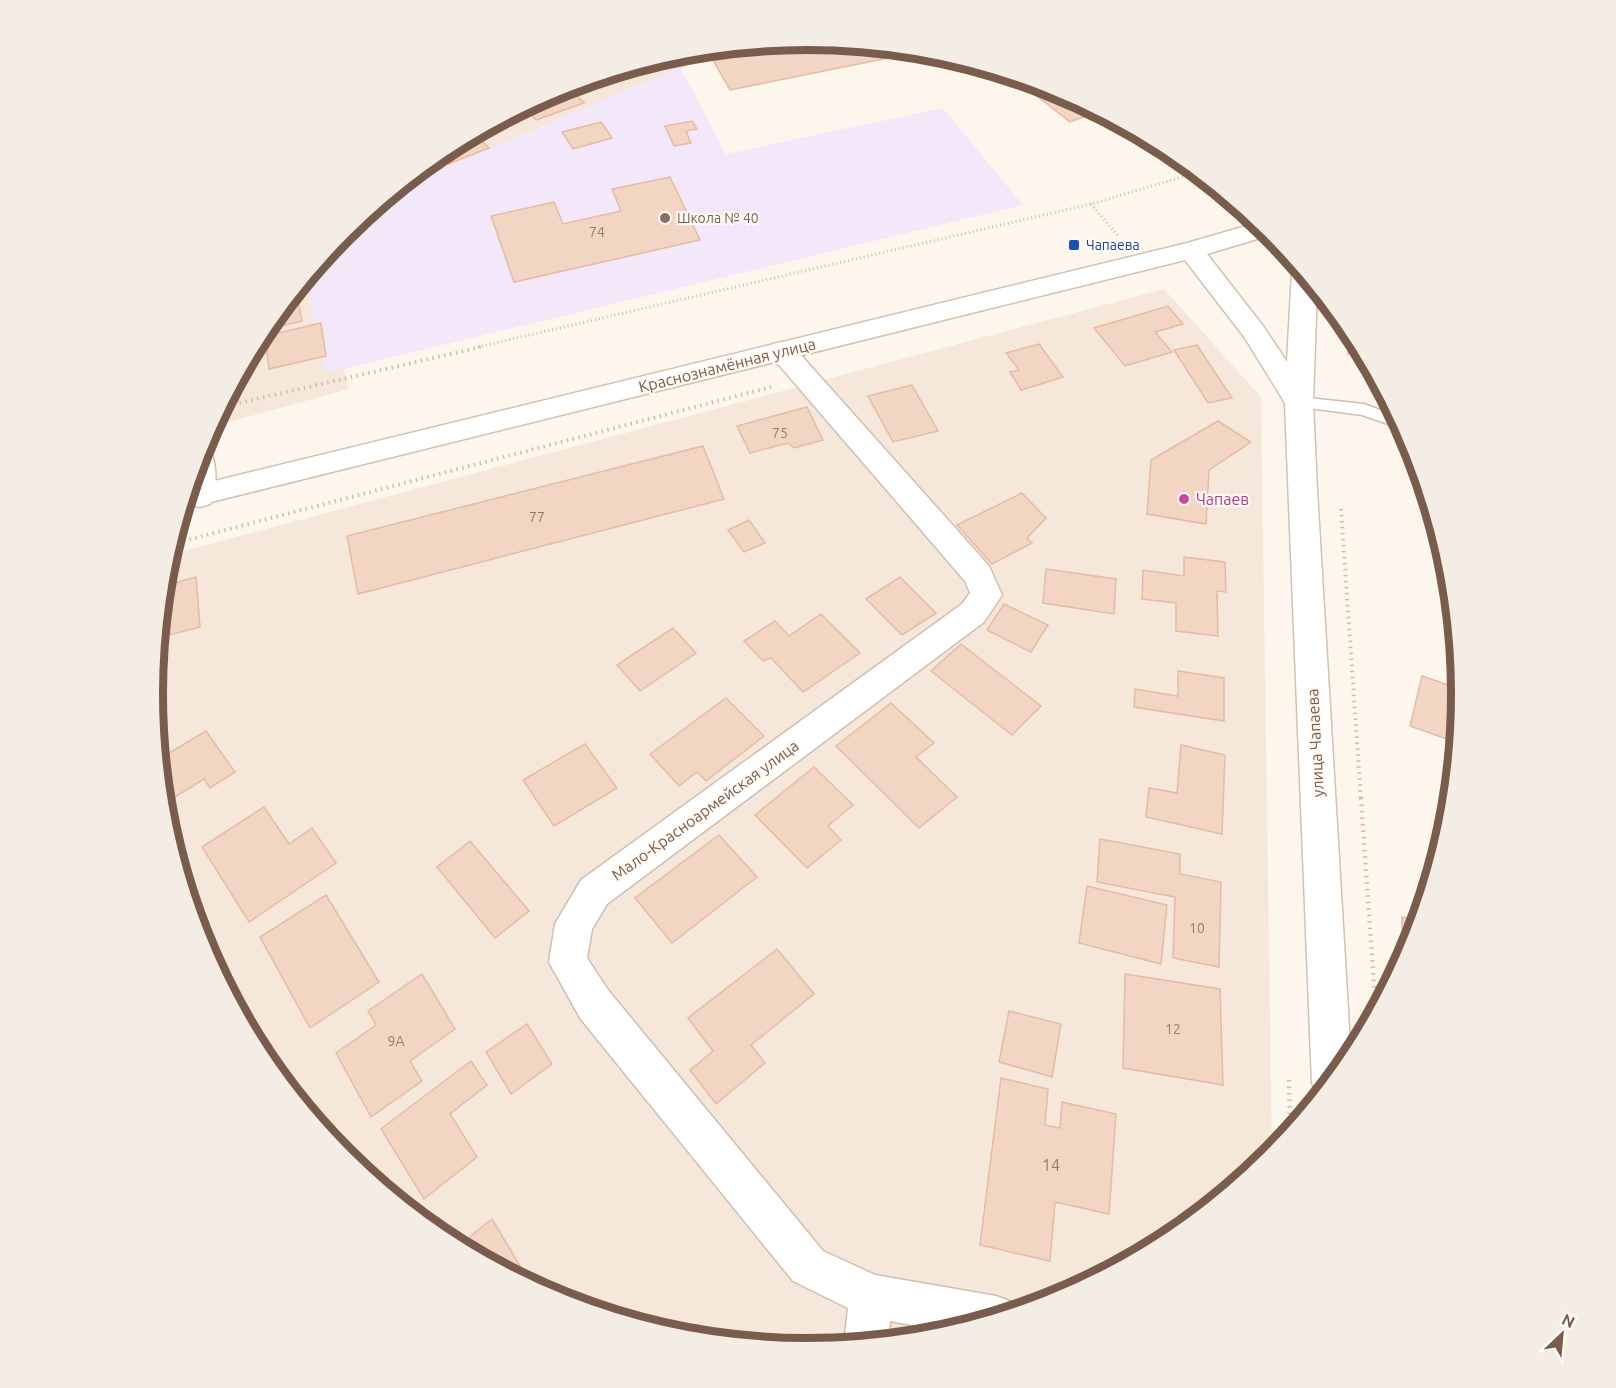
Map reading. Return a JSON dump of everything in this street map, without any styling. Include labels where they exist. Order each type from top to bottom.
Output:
[{"type":"street","name":"Краснознамённая улица","points":[[195,497],[1191,250],[1257,231]]},
{"type":"street","name":"улица Чапаева","points":[[1191,250],[1254,332],[1299,402]]},
{"type":"street","name":"улица Чапаева","points":[[1304,284],[1299,402],[1331,1069]]},
{"type":"street","name":"Мало-Красноармейская улица","points":[[782,351],[978,575],[986,594],[973,613],[594,892],[574,924],[568,962],[594,1004],[808,1266],[873,1296],[980,1315]]},
{"type":"street","points":[[866,1335],[873,1296]]},
{"type":"lane","points":[[1299,402],[1364,410],[1391,420]]},
{"type":"path","points":[[232,405],[1091,204],[1189,175]]},
{"type":"path","points":[[1091,204],[1119,237]]},
{"type":"path","points":[[182,541],[805,378]]},
{"type":"path","points":[[1341,501],[1375,999]]},
{"type":"shaded area","points":[[712,57],[402,194],[450,158],[523,116],[561,99],[641,71]]},
{"type":"shaded area","name":"Школа № 40","points":[[680,67],[726,154],[943,108],[1023,205],[326,373],[309,301],[310,285],[352,238],[383,209],[428,174]]},
{"type":"shaded area","points":[[320,273],[349,389],[223,424],[272,336]]},
{"type":"shaded area","points":[[1164,289],[1261,397],[1272,1142],[1233,1179],[1200,1205],[1166,1230],[1130,1252],[1055,1289],[975,1317],[934,1326],[850,1337],[766,1337],[724,1333],[641,1317],[561,1289],[523,1272],[450,1230],[383,1179],[352,1150],[323,1119],[272,1052],[230,979],[213,941],[185,861],[169,778],[163,694],[169,610],[179,552]]},
{"type":"building","points":[[808,50],[898,56],[730,90],[713,60],[753,52]]},
{"type":"building","points":[[1036,92],[1055,99],[1090,115],[1070,122],[1033,93]]},
{"type":"building","points":[[575,94],[584,103],[536,120],[530,113]]},
{"type":"building","points":[[692,121],[697,129],[686,131],[691,143],[674,146],[665,126]]},
{"type":"building","points":[[601,122],[612,138],[573,149],[562,132]]},
{"type":"building","points":[[480,139],[489,148],[448,164],[445,161]]},
{"type":"building","points":[[670,177],[700,240],[514,282],[491,216],[554,202],[563,224],[621,211],[612,189]]},
{"type":"building","points":[[298,301],[302,321],[279,326]]},
{"type":"building","points":[[1168,306],[1183,324],[1155,332],[1172,352],[1125,366],[1094,328]]},
{"type":"building","points":[[321,323],[326,356],[269,369],[266,346],[273,334]]},
{"type":"building","points":[[1348,343],[1354,352],[1348,354]]},
{"type":"building","points":[[1039,344],[1063,377],[1021,390],[1010,372],[1019,370],[1006,353]]},
{"type":"building","points":[[1197,345],[1232,398],[1208,403],[1174,350]]},
{"type":"building","points":[[912,385],[938,431],[893,442],[868,396]]},
{"type":"building","points":[[807,407],[823,440],[794,448],[788,443],[750,453],[737,426]]},
{"type":"building","points":[[1218,421],[1251,442],[1209,470],[1206,524],[1147,514],[1151,460]]},
{"type":"building","points":[[703,446],[724,499],[358,594],[347,536]]},
{"type":"building","points":[[1022,493],[1046,518],[1027,538],[1032,543],[992,564],[957,525]]},
{"type":"building","points":[[749,520],[765,543],[744,552],[728,530]]},
{"type":"building","points":[[1184,557],[1225,562],[1226,592],[1217,591],[1218,636],[1176,631],[1176,603],[1142,599],[1143,570],[1184,576]]},
{"type":"building","points":[[1046,569],[1116,579],[1114,614],[1043,603]]},
{"type":"building","points":[[196,577],[200,627],[167,636],[169,610],[173,583]]},
{"type":"building","points":[[900,577],[936,613],[902,635],[866,599]]},
{"type":"building","points":[[1004,604],[1048,625],[1031,652],[987,630]]},
{"type":"building","points":[[821,614],[860,653],[803,692],[771,658],[763,661],[744,641],[775,621],[789,636]]},
{"type":"building","points":[[673,628],[696,653],[640,691],[617,665]]},
{"type":"building","points":[[961,644],[1041,706],[1012,735],[931,671]]},
{"type":"building","points":[[1178,671],[1224,678],[1224,721],[1134,707],[1135,689],[1178,696]]},
{"type":"building","points":[[1422,676],[1452,686],[1451,740],[1410,726]]},
{"type":"building","points":[[726,698],[764,736],[706,781],[697,772],[679,786],[650,754]]},
{"type":"building","points":[[891,703],[934,743],[916,757],[957,797],[919,828],[836,746]]},
{"type":"building","points":[[206,731],[235,772],[210,788],[204,779],[172,799],[167,754]]},
{"type":"building","points":[[585,744],[617,788],[554,826],[523,780]]},
{"type":"building","points":[[1181,745],[1225,755],[1222,834],[1146,817],[1149,788],[1177,793]]},
{"type":"building","points":[[814,767],[853,805],[828,826],[841,840],[807,868],[755,815]]},
{"type":"building","points":[[264,807],[289,844],[312,828],[336,863],[249,922],[202,847]]},
{"type":"building","points":[[719,835],[757,877],[672,943],[635,898]]},
{"type":"building","points":[[1100,839],[1180,854],[1180,874],[1221,882],[1219,967],[1173,958],[1175,897],[1097,882]]},
{"type":"building","points":[[470,841],[529,911],[495,938],[437,867]]},
{"type":"building","points":[[1087,886],[1167,905],[1161,964],[1079,943]]},
{"type":"building","points":[[326,895],[379,982],[310,1028],[260,937]]},
{"type":"building","points":[[1402,917],[1411,919],[1403,942]]},
{"type":"building","points":[[777,949],[814,994],[751,1045],[765,1063],[716,1104],[690,1070],[713,1051],[688,1018]]},
{"type":"building","points":[[422,974],[455,1029],[410,1061],[422,1081],[371,1117],[336,1053],[376,1025],[368,1011]]},
{"type":"building","points":[[1125,974],[1220,989],[1223,1085],[1123,1068]]},
{"type":"building","points":[[1009,1011],[1061,1024],[1052,1077],[999,1062]]},
{"type":"building","points":[[527,1024],[552,1064],[511,1094],[486,1052]]},
{"type":"building","points":[[471,1061],[487,1085],[450,1114],[477,1157],[424,1199],[381,1129]]},
{"type":"building","points":[[1001,1078],[1048,1089],[1045,1125],[1060,1128],[1062,1102],[1116,1114],[1109,1214],[1055,1202],[1050,1261],[980,1245]]},
{"type":"building","points":[[492,1219],[524,1272],[486,1252],[466,1240]]},
{"type":"place","name":"Школа № 40","points":[[665,218]]},
{"type":"place","name":"Чапаева","points":[[1074,245]]},
{"type":"place","name":"Чапаев","points":[[1184,499]]}]
